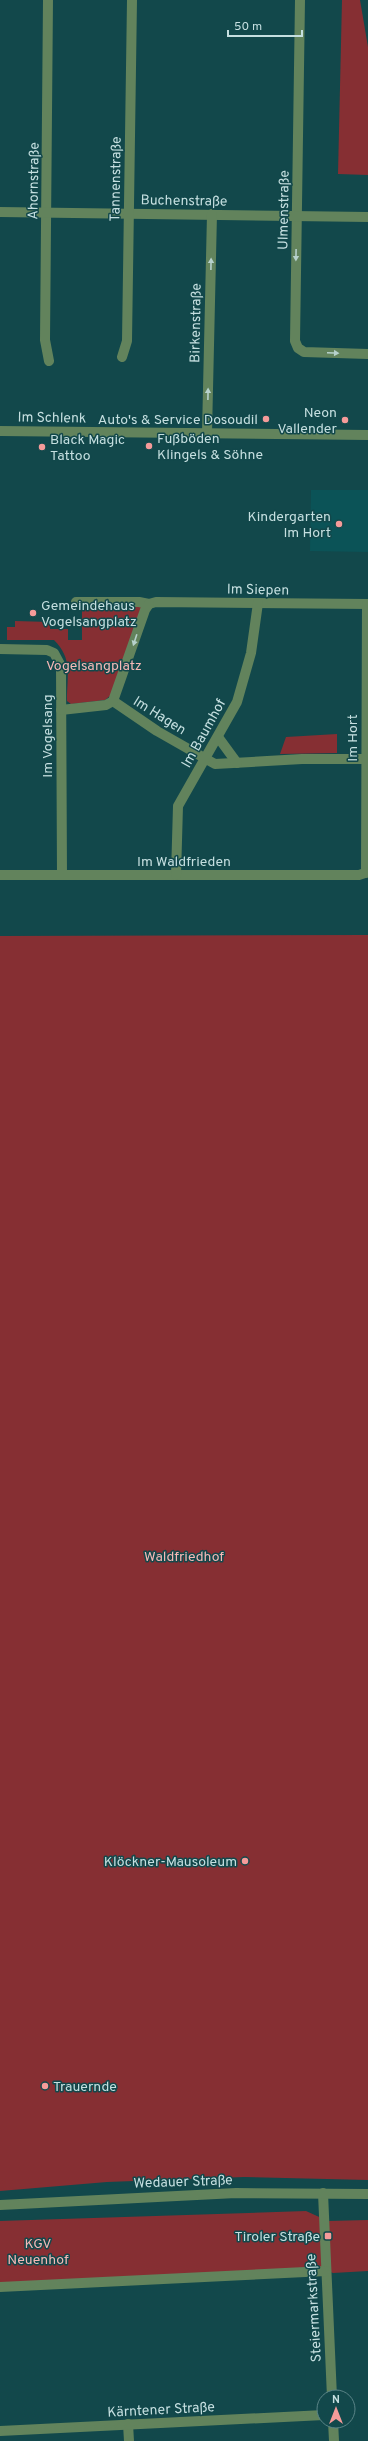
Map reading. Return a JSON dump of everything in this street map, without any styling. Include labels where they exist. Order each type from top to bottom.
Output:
[{"type":"street","name":"Ahornstraße","points":[[48,0],[45,340],[50,361]]},
{"type":"street","name":"Tannenstraße","points":[[122,358],[127,341],[132,0]]},
{"type":"street","name":"Ulmenstraße","points":[[300,0],[295,341],[298,348],[304,352],[368,354]]},
{"type":"street","name":"Buchenstraße","points":[[0,212],[368,217]]},
{"type":"street","name":"Birkenstraße","points":[[207,433],[212,214]]},
{"type":"street","name":"Im Schlenk","points":[[0,431],[368,435]]},
{"type":"street","points":[[61,710],[106,705],[113,701],[145,610],[149,604],[139,602],[76,602]]},
{"type":"street","name":"Im Siepen","points":[[149,604],[156,602],[367,604]]},
{"type":"street","name":"Im Baumhof","points":[[176,875],[176,810],[237,702],[246,676],[258,603]]},
{"type":"street","name":"Im Hort","points":[[367,604],[367,872]]},
{"type":"street","name":"Im Vogelsang","points":[[0,649],[47,650],[54,653],[61,666],[62,875]]},
{"type":"street","name":"Im Hagen","points":[[113,701],[157,731],[215,764],[302,759],[366,758]]},
{"type":"street","points":[[218,737],[237,763]]},
{"type":"street","name":"Im Waldfrieden","points":[[0,875],[359,875],[367,872]]},
{"type":"street","name":"Wedauer Straße","points":[[0,2205],[150,2196],[323,2193],[368,2194]]},
{"type":"street","name":"Steiermarkstraße","points":[[323,2193],[332,2389]]},
{"type":"street","points":[[0,2287],[326,2271]]},
{"type":"street","name":"Kärntener Straße","points":[[0,2431],[316,2415]]},
{"type":"street","points":[[128,2424],[129,2441]]},
{"type":"street","points":[[333,2429],[334,2441]]},
{"type":"shaded area","name":"Kindergarten Im Hort","points":[[311,490],[368,490],[368,552],[310,551]]},
{"type":"green space","points":[[342,0],[360,0],[368,47],[368,175],[338,174]]},
{"type":"green space","name":"Vogelsangplatz","points":[[82,606],[140,606],[142,608],[111,695],[105,700],[71,704],[67,701],[68,668],[64,654],[60,647],[54,640],[7,640],[7,627],[15,627],[15,621],[50,622],[50,629],[68,629],[68,640],[82,640]]},
{"type":"green space","points":[[337,734],[337,753],[280,754],[286,737]]},
{"type":"green space","name":"Waldfriedhof","points":[[368,935],[368,2180],[244,2177],[107,2182],[0,2191],[0,936]]},
{"type":"green space","name":"KGV Neuenhof","points":[[306,2211],[328,2221],[368,2220],[368,2271],[333,2273],[318,2267],[0,2284],[0,2221]]},
{"type":"place","name":"Auto's & Service Dosoudil","points":[[266,419]]},
{"type":"place","name":"Neon Vallender","points":[[345,420]]},
{"type":"place","name":"Fußböden Klingels & Söhne","points":[[149,446]]},
{"type":"place","name":"Black Magic Tattoo","points":[[42,447]]},
{"type":"place","name":"Kindergarten Im Hort","points":[[339,524]]},
{"type":"place","name":"Gemeindehaus Vogelsangplatz","points":[[33,613]]},
{"type":"place","name":"Klöckner-Mausoleum","points":[[245,1861]]},
{"type":"place","name":"Trauernde","points":[[45,2086]]},
{"type":"place","name":"Tiroler Straße","points":[[328,2236]]}]
